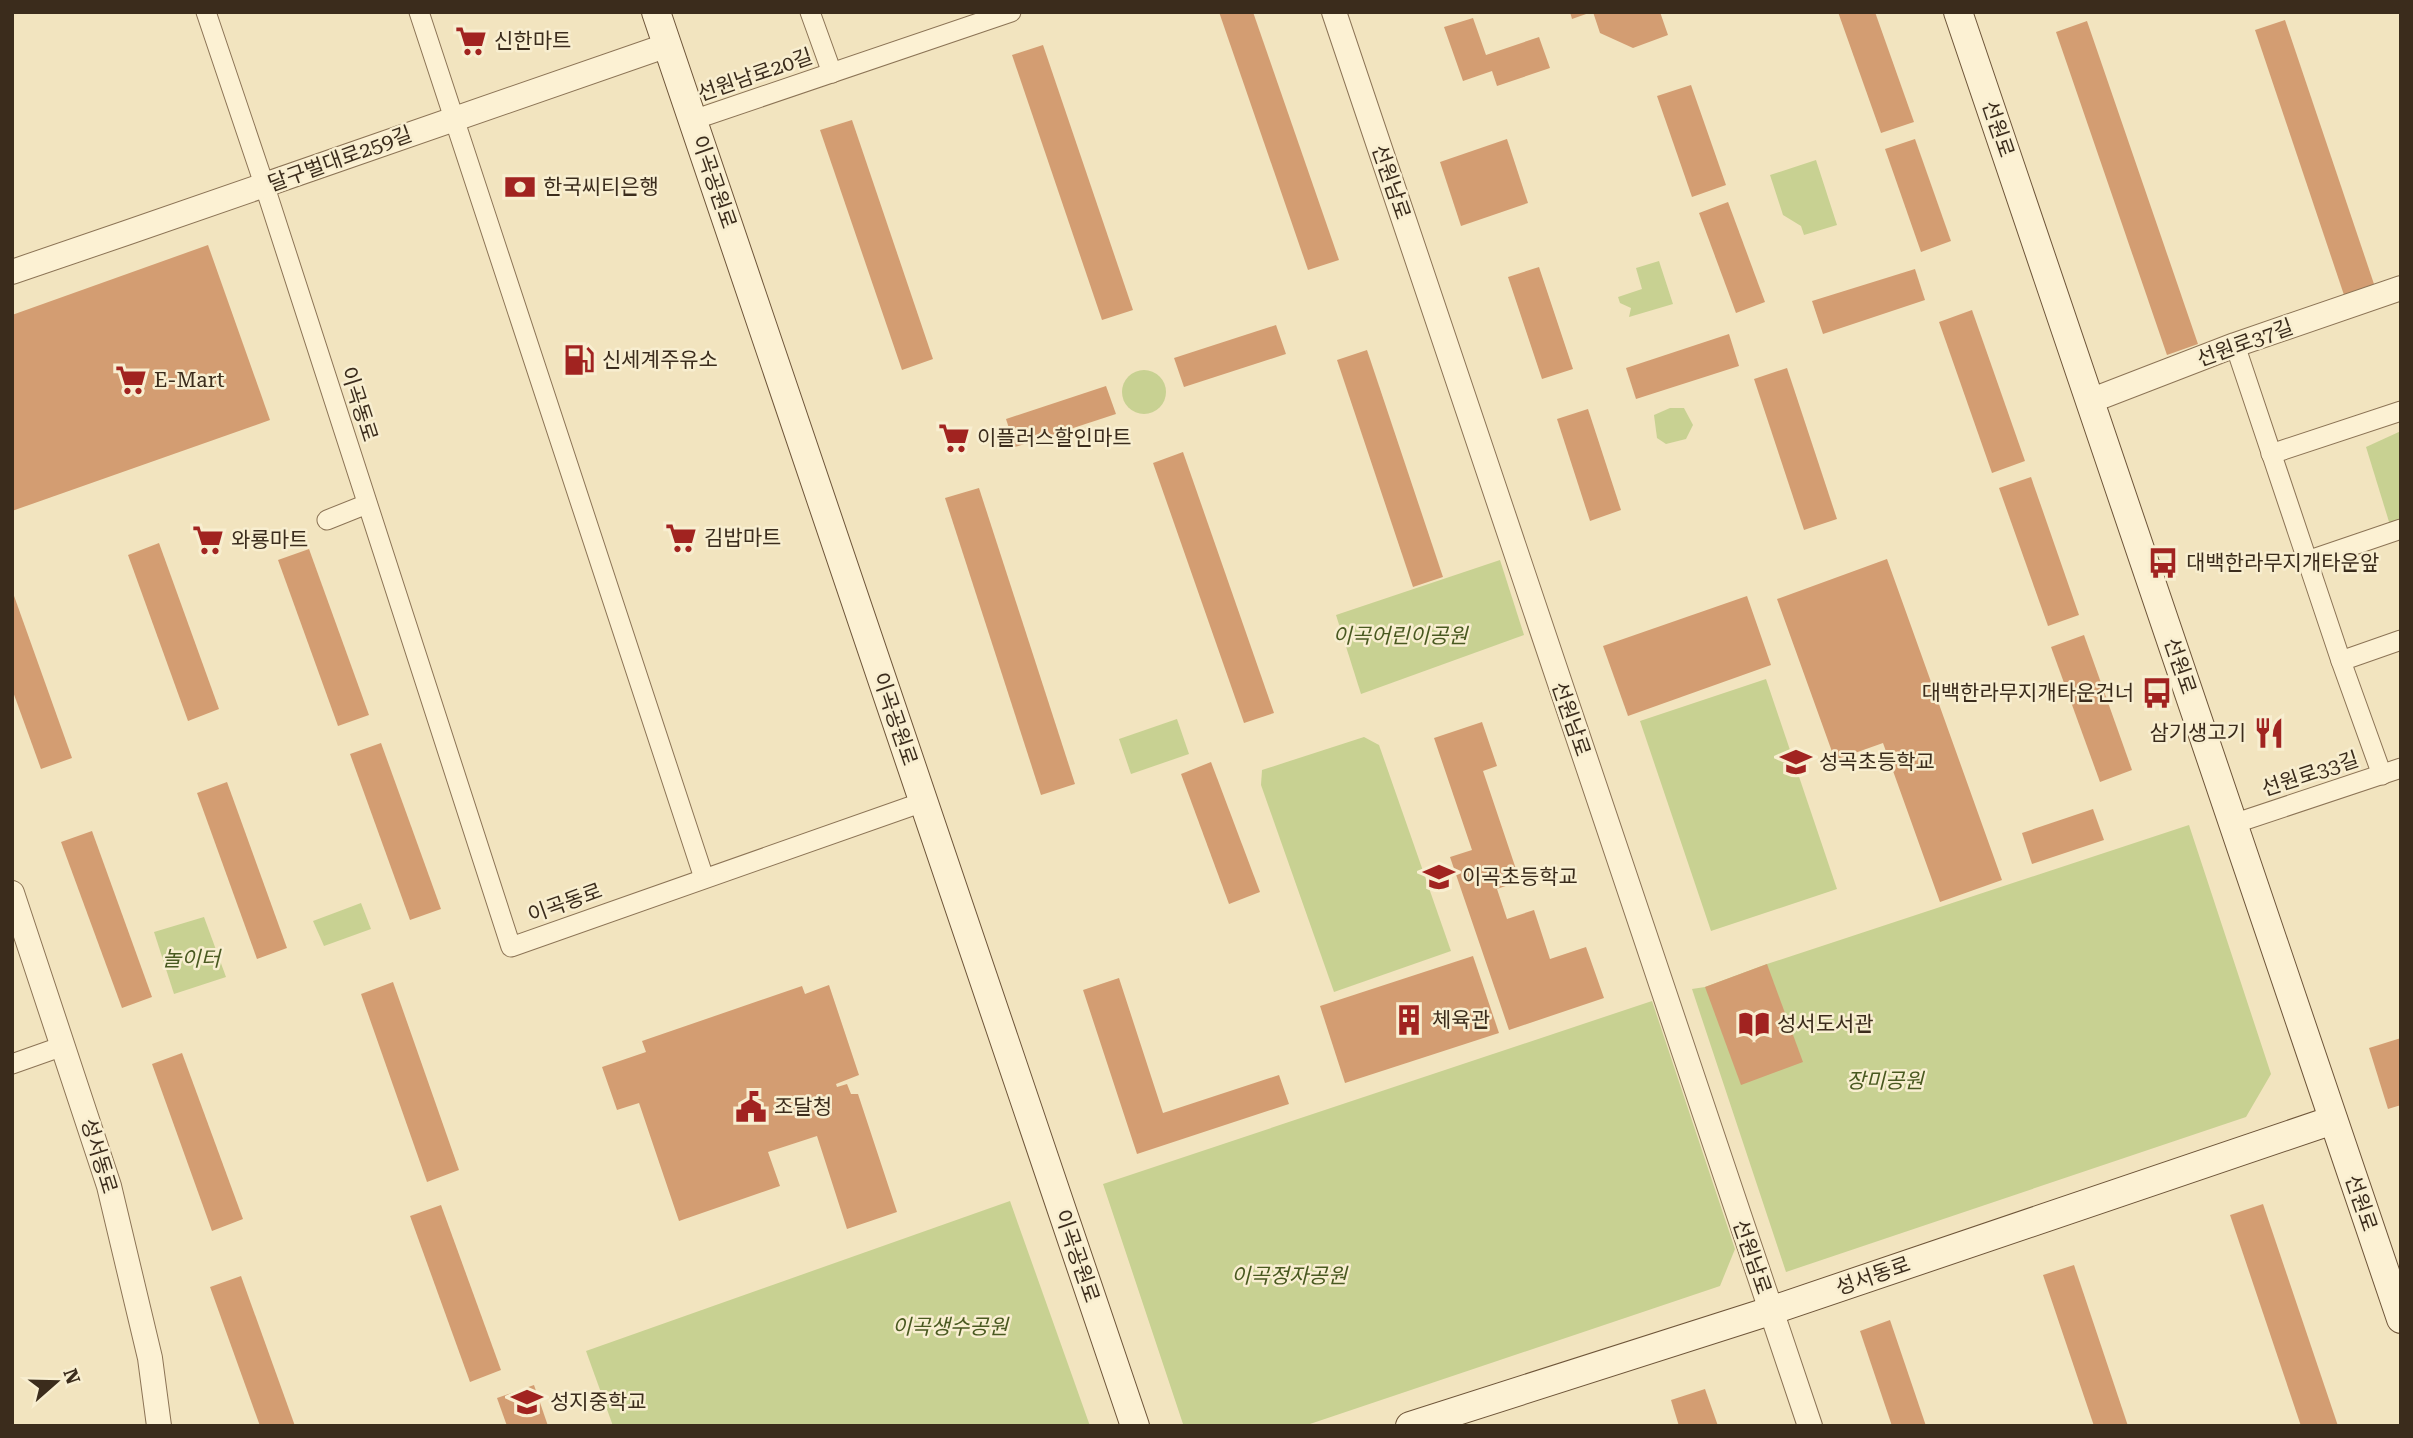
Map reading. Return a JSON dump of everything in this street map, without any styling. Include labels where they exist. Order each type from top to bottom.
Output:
[{"type":"main road","name":"이곡공원로","points":[[656,12],[1135,1426]]},
{"type":"main road","name":"선원로","points":[[1958,12],[2401,1319]]},
{"type":"main road","name":"성서동로","points":[[1410,1426],[1770,1311],[2333,1120]]},
{"type":"street","name":"이곡동로","points":[[206,12],[510,947],[704,878]]},
{"type":"street","points":[[419,12],[704,878],[923,802]]},
{"type":"street","name":"선원남로20길","points":[[810,12],[832,73]]},
{"type":"street","points":[[959,12],[994,16]]},
{"type":"street","name":"선원남로20길","points":[[692,120],[1011,12]]},
{"type":"street","name":"선원남로","points":[[1334,12],[1810,1426]]},
{"type":"street","name":"달구벌대로259길","points":[[12,272],[265,187],[454,117],[668,46]]},
{"type":"street","name":"선원로37길","points":[[2090,401],[2235,345],[2401,288]]},
{"type":"street","points":[[2235,345],[2341,661],[2391,771]]},
{"type":"street","points":[[2271,454],[2401,411]]},
{"type":"street","points":[[327,520],[367,504]]},
{"type":"street","points":[[2307,561],[2401,529]]},
{"type":"street","points":[[2341,661],[2401,640]]},
{"type":"street","name":"선원로33길","points":[[2233,824],[2391,771]]},
{"type":"street","name":"성서동로","points":[[12,893],[109,1186],[150,1358],[159,1426]]},
{"type":"street","points":[[12,1064],[63,1046]]},
{"type":"green space","points":[[1816,160],[1837,225],[1804,235],[1801,226],[1783,215],[1770,175]]},
{"type":"green space","points":[[1659,261],[1673,304],[1629,317],[1631,308],[1620,303],[1618,297],[1642,289],[1636,268]]},
{"type":"green space","points":[[1144,370],[1153,371],[1160,376],[1165,383],[1165,401],[1160,408],[1153,413],[1144,414],[1135,413],[1128,408],[1123,401],[1122,392],[1123,383],[1128,376],[1135,371]]},
{"type":"green space","points":[[1670,408],[1684,408],[1693,425],[1686,439],[1666,444],[1657,438],[1654,415]]},
{"type":"green space","points":[[2401,431],[2401,535],[2394,538],[2366,447]]},
{"type":"green space","name":"이곡어린이공원","points":[[1500,560],[1524,635],[1361,694],[1336,615]]},
{"type":"green space","points":[[1766,679],[1837,889],[1711,931],[1640,721]]},
{"type":"green space","points":[[1177,719],[1189,754],[1131,774],[1119,739]]},
{"type":"green space","points":[[1364,737],[1379,745],[1451,951],[1334,992],[1261,785],[1262,770]]},
{"type":"green space","name":"장미공원","points":[[2189,825],[2271,1074],[2246,1117],[1786,1272],[1692,989],[1705,987],[1767,964]]},
{"type":"green space","points":[[361,903],[371,929],[324,946],[313,921]]},
{"type":"green space","name":"놀이터","points":[[204,917],[226,977],[174,994],[154,932]]},
{"type":"green space","name":"이곡정자공원","points":[[1652,1001],[1735,1249],[1720,1286],[1304,1426],[1183,1424],[1103,1184]]},
{"type":"green space","name":"이곡생수공원","points":[[1010,1201],[1090,1426],[613,1426],[586,1351]]},
{"type":"building","points":[[1219,12],[1253,12],[1339,260],[1308,270]]},
{"type":"building","points":[[1570,12],[1589,12],[1589,13],[1572,19]]},
{"type":"building","points":[[1593,12],[1660,12],[1668,35],[1633,48],[1600,33]]},
{"type":"building","points":[[1838,12],[1875,12],[1914,122],[1881,133]]},
{"type":"building","points":[[1473,18],[1486,55],[1539,37],[1550,68],[1497,86],[1492,71],[1463,81],[1444,27]]},
{"type":"building","points":[[2285,20],[2375,287],[2345,298],[2255,30]]},
{"type":"building","points":[[2087,21],[2198,344],[2167,355],[2056,32]]},
{"type":"building","points":[[1043,45],[1133,310],[1102,320],[1012,55]]},
{"type":"building","points":[[1691,85],[1726,185],[1692,197],[1657,96]]},
{"type":"building","points":[[852,120],[933,359],[902,370],[820,130]]},
{"type":"building","points":[[1507,139],[1528,203],[1461,226],[1440,162]]},
{"type":"building","points":[[1915,139],[1951,241],[1921,252],[1885,149]]},
{"type":"building","points":[[1728,202],[1765,302],[1736,313],[1699,213]]},
{"type":"building","points":[[208,245],[270,420],[12,511],[12,315]]},
{"type":"building","points":[[1539,267],[1573,369],[1542,379],[1508,277]]},
{"type":"building","points":[[1915,269],[1925,300],[1823,334],[1812,301]]},
{"type":"building","points":[[1972,310],[2025,461],[1992,473],[1939,322]]},
{"type":"building","points":[[1276,325],[1286,354],[1184,387],[1174,358]]},
{"type":"building","points":[[1729,334],[1739,366],[1636,399],[1626,368]]},
{"type":"building","points":[[1367,350],[1443,577],[1413,587],[1337,360]]},
{"type":"building","points":[[1787,368],[1837,519],[1804,530],[1754,379]]},
{"type":"building","points":[[1106,386],[1116,414],[1015,447],[1006,419]]},
{"type":"building","points":[[1588,409],[1621,510],[1590,521],[1557,419]]},
{"type":"building","points":[[1183,452],[1274,713],[1244,723],[1153,463]]},
{"type":"building","points":[[2031,477],[2079,615],[2048,626],[1999,488]]},
{"type":"building","points":[[979,488],[1075,784],[1041,795],[945,498]]},
{"type":"building","points":[[159,543],[219,709],[188,721],[128,555]]},
{"type":"building","points":[[309,549],[369,715],[338,726],[278,560]]},
{"type":"building","points":[[1887,559],[2002,880],[1940,902],[1883,743],[1835,760],[1777,599]]},
{"type":"building","points":[[13,593],[72,758],[41,769],[12,689]]},
{"type":"building","points":[[1747,596],[1771,665],[1628,716],[1603,646]]},
{"type":"building","points":[[2084,635],[2132,770],[2100,782],[2051,647]]},
{"type":"building","points":[[1482,722],[1497,766],[1483,771],[1520,881],[1497,889],[1507,919],[1534,910],[1550,959],[1586,947],[1604,998],[1509,1030],[1450,857],[1472,850],[1434,738]]},
{"type":"building","points":[[381,743],[441,909],[410,920],[350,754]]},
{"type":"building","points":[[1211,762],[1260,892],[1229,904],[1181,774]]},
{"type":"building","points":[[227,782],[287,948],[257,959],[197,793]]},
{"type":"building","points":[[2093,809],[2104,840],[2032,864],[2022,833]]},
{"type":"building","points":[[92,831],[152,997],[122,1008],[61,842]]},
{"type":"building","name":"체육관","points":[[1473,956],[1499,1033],[1345,1083],[1320,1006]]},
{"type":"building","name":"성서도서관","points":[[1767,964],[1803,1062],[1741,1085],[1705,987]]},
{"type":"building","points":[[1119,978],[1163,1113],[1279,1075],[1289,1104],[1137,1154],[1083,990]]},
{"type":"building","points":[[393,982],[459,1170],[427,1182],[361,994]]},
{"type":"building","name":"조달청","points":[[829,985],[859,1075],[836,1084],[837,1087],[847,1084],[851,1094],[858,1094],[897,1212],[847,1229],[817,1136],[768,1152],[780,1186],[679,1221],[639,1103],[617,1110],[602,1067],[646,1052],[642,1041],[802,986],[805,994]]},
{"type":"building","points":[[2401,1038],[2401,1105],[2388,1109],[2369,1048]]},
{"type":"building","points":[[182,1053],[243,1219],[212,1231],[152,1064]]},
{"type":"building","points":[[2263,1204],[2338,1426],[2301,1426],[2230,1215]]},
{"type":"building","points":[[441,1205],[501,1370],[470,1382],[410,1216]]},
{"type":"building","points":[[2074,1265],[2128,1426],[2094,1426],[2043,1275]]},
{"type":"building","points":[[241,1276],[295,1426],[260,1426],[210,1287]]},
{"type":"building","points":[[1890,1320],[1926,1426],[1892,1426],[1860,1331]]},
{"type":"building","points":[[534,1385],[548,1426],[507,1426],[497,1398]]},
{"type":"building","points":[[1705,1389],[1718,1426],[1679,1426],[1671,1400]]},
{"type":"place","name":"신한마트","points":[[471,41]]},
{"type":"place","name":"한국씨티은행","points":[[520,187]]},
{"type":"place","name":"신세계주유소","points":[[579,360]]},
{"type":"place","name":"E-Mart","points":[[131,380]]},
{"type":"place","name":"이플러스할인마트","points":[[954,438]]},
{"type":"place","name":"김밥마트","points":[[681,538]]},
{"type":"place","name":"와룡마트","points":[[208,540]]},
{"type":"place","name":"대백한라무지개타운앞","points":[[2163,563]]},
{"type":"place","name":"대백한라무지개타운건너","points":[[2157,693]]},
{"type":"place","name":"삼기생고기","points":[[2269,733]]},
{"type":"place","name":"성곡초등학교","points":[[1796,762]]},
{"type":"place","name":"이곡초등학교","points":[[1439,877]]},
{"type":"place","name":"체육관","points":[[1409,1020]]},
{"type":"place","name":"성서도서관","points":[[1754,1024]]},
{"type":"place","name":"조달청","points":[[751,1107]]},
{"type":"place","name":"성지중학교","points":[[527,1402]]}]
